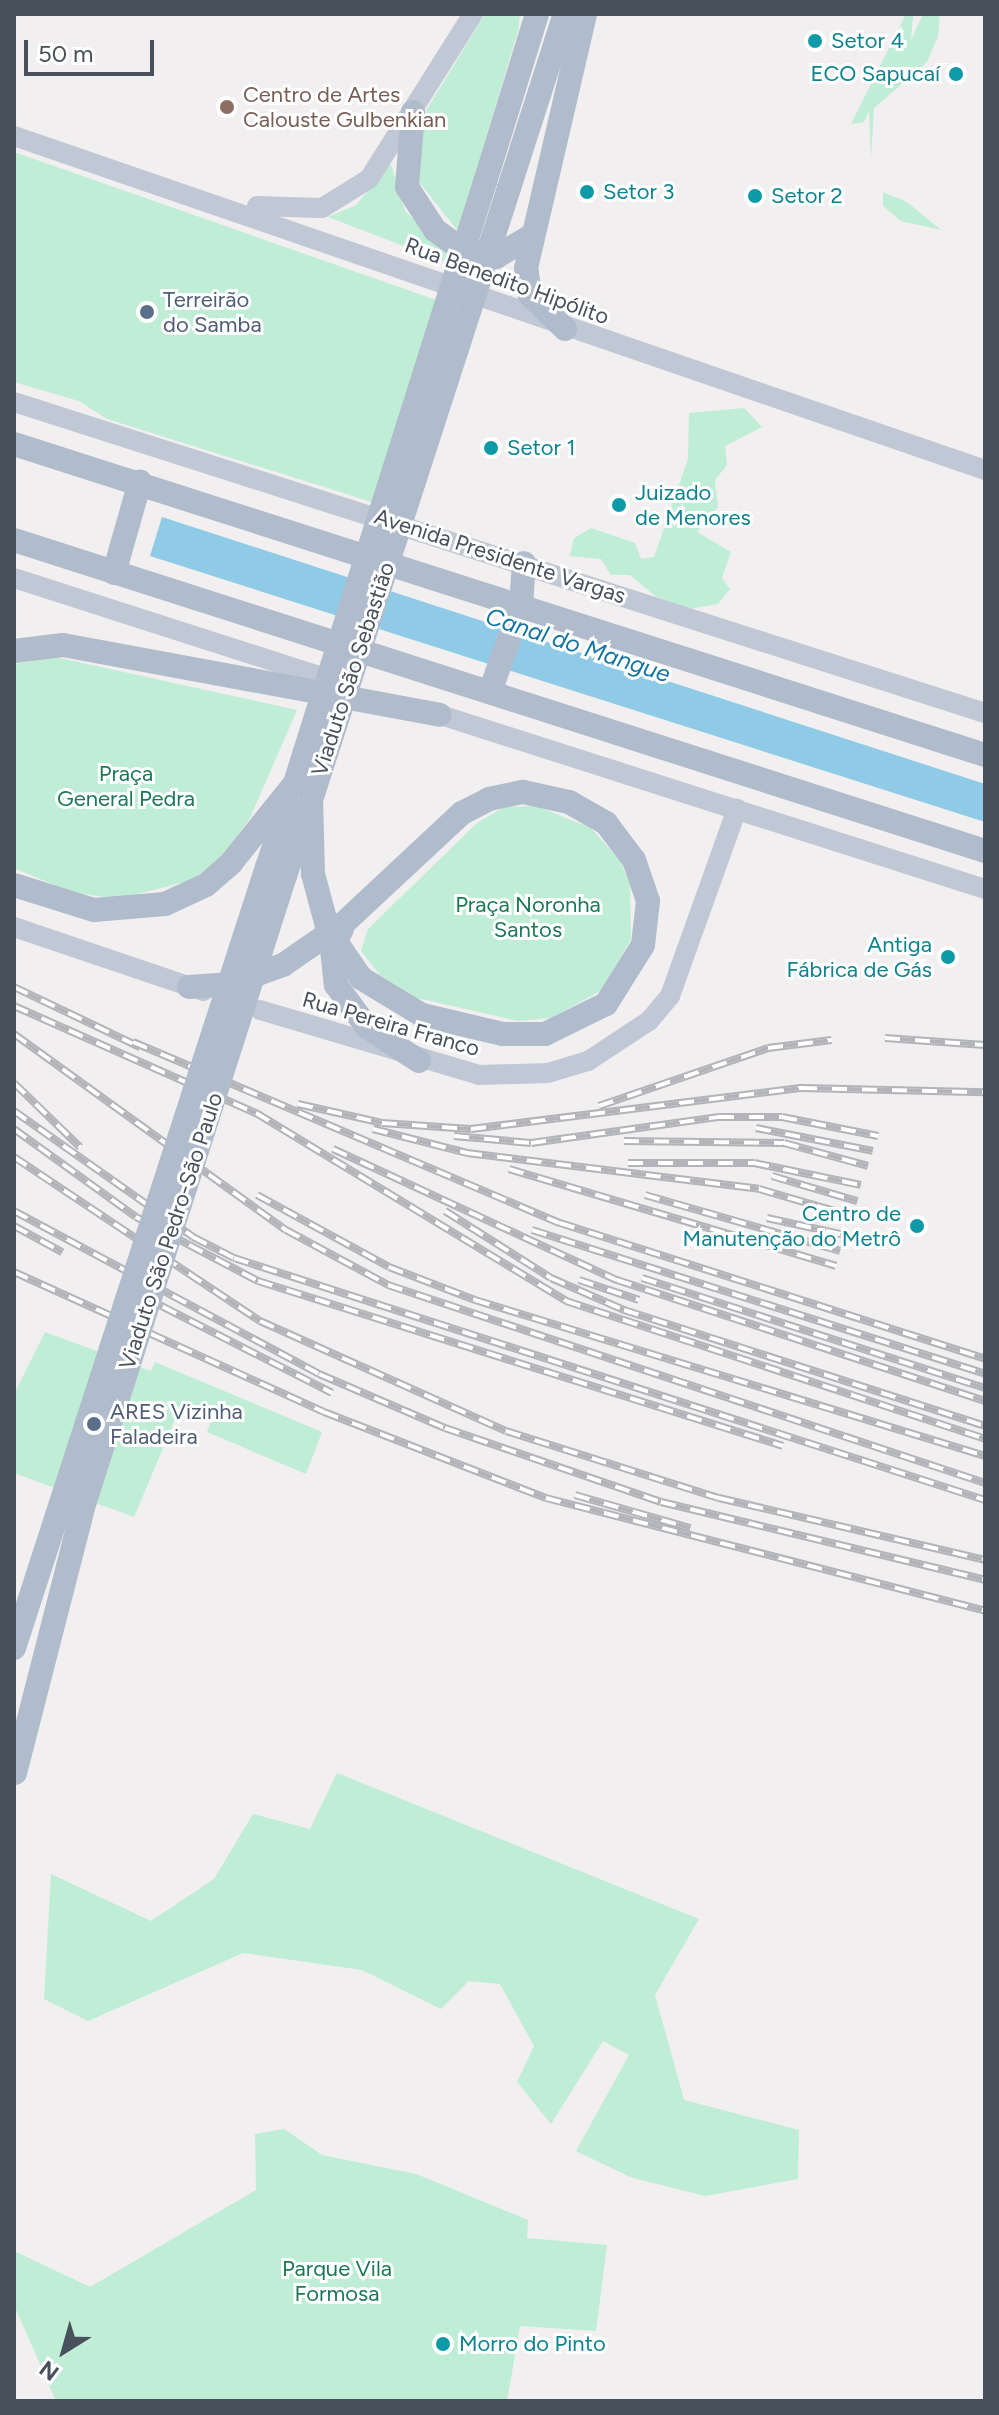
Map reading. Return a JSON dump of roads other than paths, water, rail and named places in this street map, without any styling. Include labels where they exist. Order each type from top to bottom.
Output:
[{"type":"main road","points":[[222,201],[299,212],[348,197],[413,112],[473,14]]},
{"type":"main road","points":[[517,73],[527,14]]},
{"type":"main road","points":[[517,73],[537,14]]},
{"type":"main road","name":"Viaduto São Sebastião","points":[[276,872],[509,188],[565,14]]},
{"type":"main road","points":[[565,329],[530,295],[529,237],[585,14]]},
{"type":"main road","name":"Viaduto São Sebastião","points":[[303,792],[517,73]]},
{"type":"main road","points":[[413,112],[407,187],[435,230],[461,249],[496,257],[529,237]]},
{"type":"main road","name":"Rua Benedito Hipólito","points":[[14,136],[222,201],[565,329],[985,470]]},
{"type":"main road","name":"Avenida Presidente Vargas","points":[[14,402],[985,713]]},
{"type":"main road","name":"Avenida Presidente Vargas","points":[[14,444],[985,755]]},
{"type":"main road","points":[[114,573],[140,482]]},
{"type":"main road","points":[[14,540],[114,573],[494,681],[985,851]]},
{"type":"main road","points":[[494,681],[515,629],[521,605],[524,563]]},
{"type":"main road","points":[[14,578],[985,889]]},
{"type":"main road","points":[[14,651],[63,645],[440,715]]},
{"type":"main road","points":[[946,741],[985,743]]},
{"type":"main road","points":[[14,885],[59,903],[127,911],[206,885],[303,792]]},
{"type":"main road","points":[[189,987],[254,979],[345,922],[462,813],[489,799],[523,792],[569,802],[606,823],[634,860],[648,901],[637,959],[606,1004],[545,1034],[503,1034],[422,1015],[361,978],[328,930],[313,874],[303,792]]},
{"type":"main road","name":"Rua Pereira Franco","points":[[260,1010],[419,1061],[479,1075],[548,1073],[588,1061],[637,1030],[681,973],[737,809]]},
{"type":"main road","name":"Viaduto São Pedro-São Paulo","points":[[14,1648],[276,872]]},
{"type":"main road","name":"Viaduto São Pedro-São Paulo","points":[[14,1779],[85,1501],[276,872]]},
{"type":"main road","points":[[345,922],[332,949],[336,985],[367,1027],[419,1061]]},
{"type":"main road","points":[[14,927],[213,995]]},
{"type":"water","points":[[162,517],[985,784],[985,822],[150,556]]},
{"type":"railway","points":[[14,987],[140,1047]]},
{"type":"railway","points":[[14,1006],[256,1113],[566,1301],[985,1439]]},
{"type":"railway","points":[[14,1034],[286,1230],[388,1285],[985,1483]]},
{"type":"railway","points":[[885,1038],[985,1045]]},
{"type":"railway","points":[[599,1106],[768,1048],[832,1040]]},
{"type":"railway","points":[[133,1042],[560,1223],[985,1359]]},
{"type":"railway","points":[[14,1083],[80,1147]]},
{"type":"railway","points":[[298,1104],[382,1123],[471,1129],[802,1088],[985,1092]]},
{"type":"railway","points":[[14,1111],[193,1237],[234,1258],[985,1500]]},
{"type":"railway","points":[[454,1136],[531,1143],[719,1117],[782,1117],[878,1136]]},
{"type":"railway","points":[[756,1128],[873,1151]]},
{"type":"railway","points":[[14,1129],[136,1217],[258,1281],[783,1446]]},
{"type":"railway","points":[[373,1129],[467,1153],[759,1189],[852,1216]]},
{"type":"railway","points":[[624,1141],[784,1143],[868,1166]]},
{"type":"railway","points":[[333,1149],[617,1280],[985,1401]]},
{"type":"railway","points":[[14,1157],[260,1321],[506,1431],[719,1498],[985,1560]]},
{"type":"railway","points":[[628,1163],[754,1163],[861,1185]]},
{"type":"railway","points":[[509,1169],[836,1266]]},
{"type":"railway","points":[[772,1176],[857,1201]]},
{"type":"railway","points":[[257,1195],[389,1267],[475,1300],[985,1456]]},
{"type":"railway","points":[[645,1195],[840,1251]]},
{"type":"railway","points":[[14,1211],[319,1374],[445,1428],[661,1502],[985,1580]]},
{"type":"railway","points":[[445,1211],[551,1278],[624,1310],[985,1426]]},
{"type":"railway","points":[[767,1218],[845,1235]]},
{"type":"railway","points":[[14,1226],[62,1252]]},
{"type":"railway","points":[[532,1230],[985,1374]]},
{"type":"railway","points":[[14,1272],[324,1412],[546,1498],[985,1611]]},
{"type":"railway","points":[[642,1278],[985,1388]]},
{"type":"railway","points":[[579,1280],[639,1300]]},
{"type":"railway","points":[[136,1293],[332,1393]]},
{"type":"railway","points":[[575,1495],[690,1528]]},
{"type":"place","name":"Setor 4","points":[[815,41]]},
{"type":"place","name":"ECO Sapucaí","points":[[956,74]]},
{"type":"place","name":"Centro de Artes Calouste Gulbenkian","points":[[227,107]]},
{"type":"place","name":"Setor 3","points":[[587,192]]},
{"type":"place","name":"Setor 2","points":[[755,196]]},
{"type":"place","name":"Terreirão do Samba","points":[[147,312]]},
{"type":"place","name":"Setor 1","points":[[491,448]]},
{"type":"place","name":"Juizado de Menores","points":[[619,505]]},
{"type":"place","name":"Antiga Fábrica de Gás","points":[[948,957]]},
{"type":"place","name":"Centro de Manutenção do Metrô","points":[[917,1226]]},
{"type":"place","name":"ARES Vizinha Faladeira","points":[[94,1424]]},
{"type":"place","name":"Morro do Pinto","points":[[443,2344]]},
{"type":"water label","name":"Canal do Mangue","points":[[578,645]]},
{"type":"park label","name":"Praça General Pedra","points":[[126,786]]},
{"type":"park label","name":"Praça Noronha Santos","points":[[528,916]]},
{"type":"park label","name":"Parque Vila Formosa","points":[[337,2280]]}]
